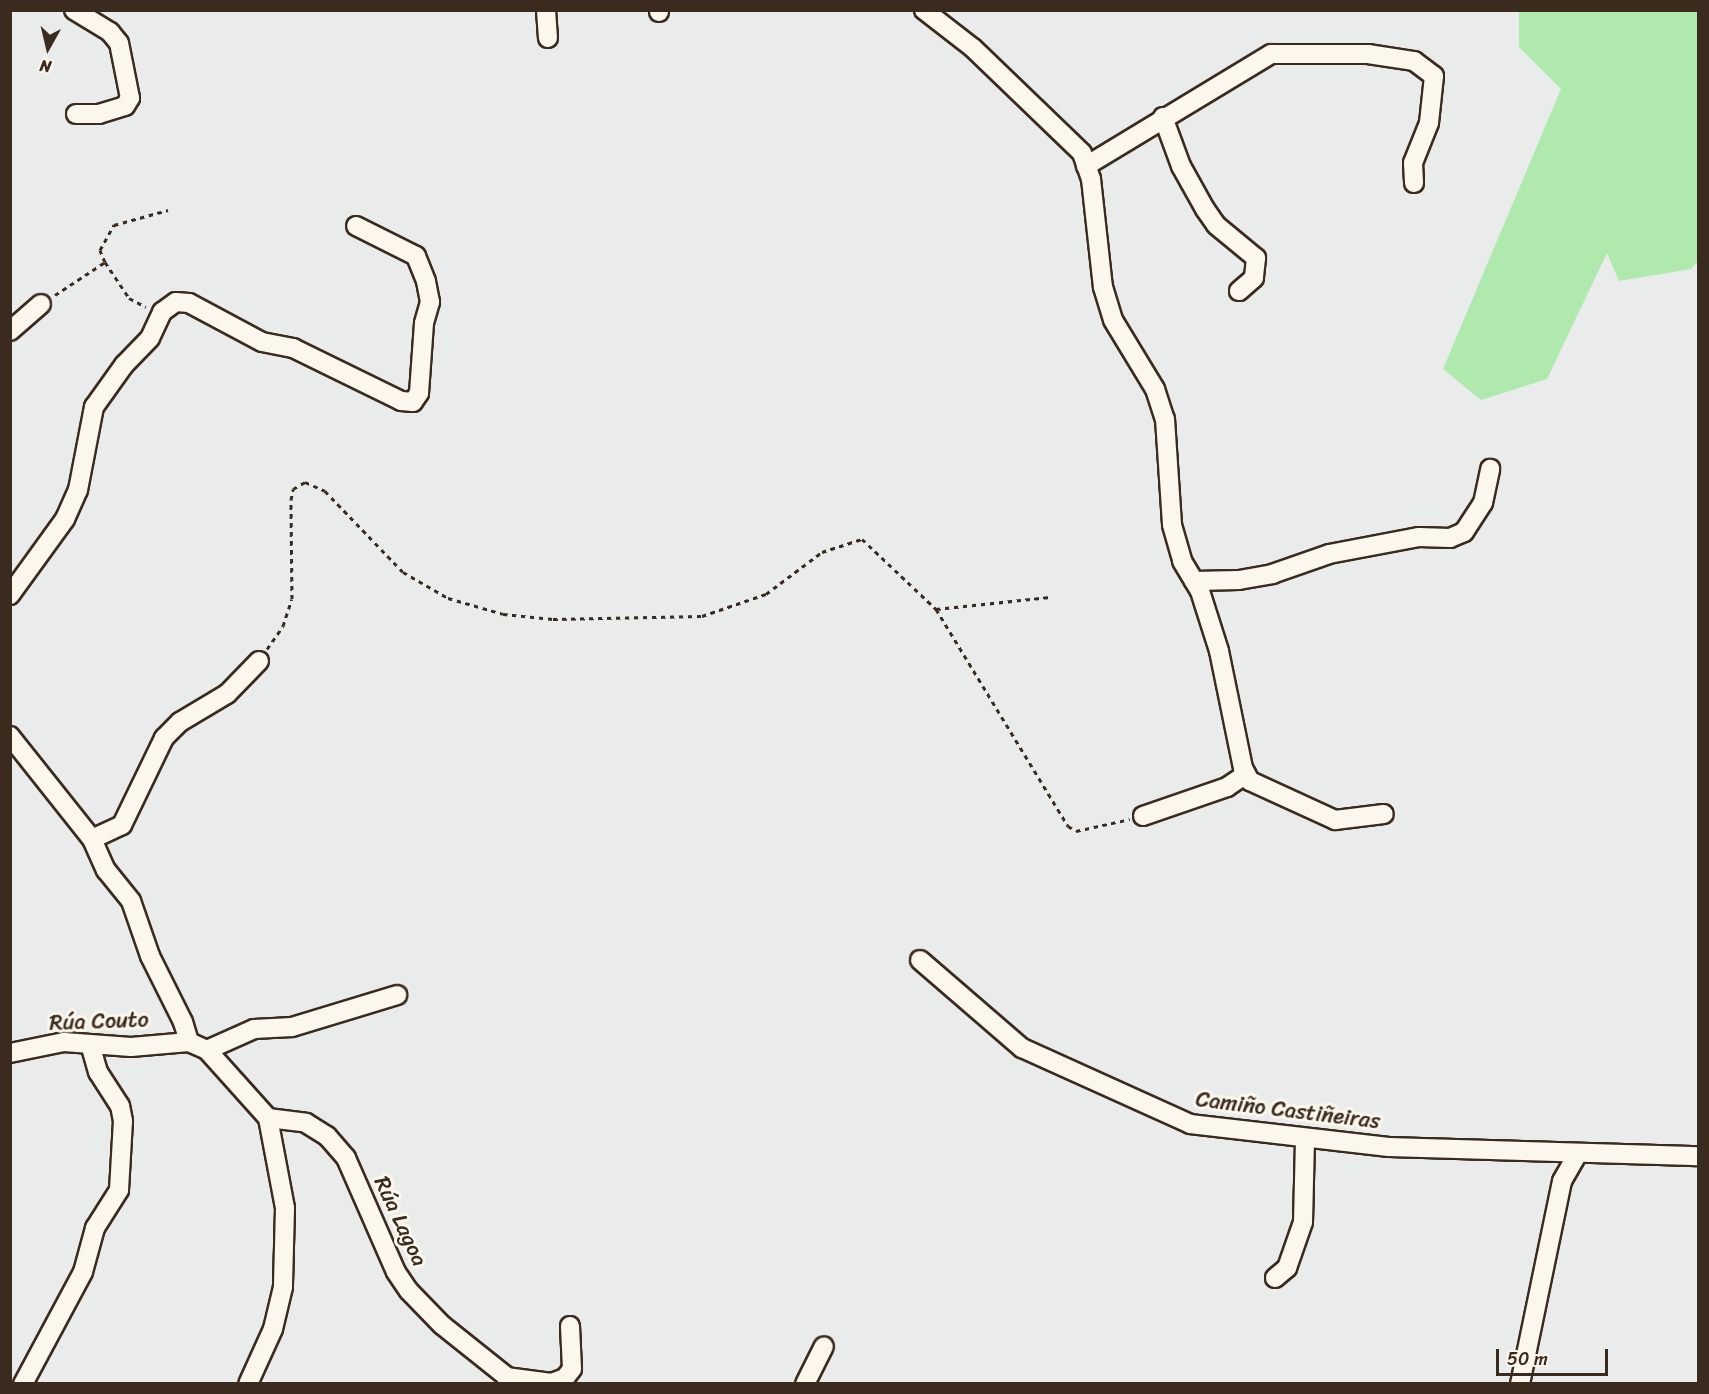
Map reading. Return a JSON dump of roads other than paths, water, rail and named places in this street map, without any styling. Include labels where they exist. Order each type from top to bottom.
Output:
[{"type":"street","points":[[74,10],[110,32],[119,43],[130,99],[125,106],[99,114],[76,114]]},
{"type":"street","points":[[546,10],[548,38]]},
{"type":"street","points":[[924,10],[973,48],[1082,153],[1091,179],[1103,287],[1113,320],[1155,389],[1165,419],[1172,525],[1182,561],[1194,581],[1219,651],[1246,774],[1250,782],[1335,820],[1384,814]]},
{"type":"street","points":[[1086,166],[1163,117],[1271,54],[1368,54],[1414,61],[1434,76],[1436,90],[1429,123],[1413,163],[1414,183]]},
{"type":"street","points":[[1163,117],[1181,166],[1205,209],[1216,225],[1256,258],[1254,278],[1239,291]]},
{"type":"street","points":[[10,595],[65,519],[78,490],[94,407],[124,365],[150,338],[159,317],[176,302],[189,303],[262,342],[293,348],[401,401],[413,402],[419,393],[424,323],[430,302],[426,281],[416,256],[356,226]]},
{"type":"street","points":[[10,331],[41,304]]},
{"type":"street","points":[[1194,581],[1239,580],[1329,554],[1419,537],[1450,538],[1464,532],[1483,503],[1490,470]]},
{"type":"street","points":[[92,839],[122,825],[164,738],[180,722],[227,694],[259,661]]},
{"type":"street","points":[[10,736],[92,839],[106,870],[131,901],[150,956],[183,1022],[189,1042],[207,1050],[268,1118],[285,1208],[283,1287],[273,1329],[248,1383]]},
{"type":"street","points":[[1143,816],[1227,787],[1246,774]]},
{"type":"street","name":"Camiño Castiñeiras","points":[[920,960],[1022,1048],[1190,1124],[1389,1147],[1698,1156]]},
{"type":"street","points":[[207,1050],[254,1029],[292,1027],[397,995]]},
{"type":"street","name":"Rúa Couto","points":[[10,1053],[64,1042],[132,1047],[189,1042]]},
{"type":"street","points":[[23,1383],[83,1272],[94,1228],[119,1190],[123,1121],[120,1106],[98,1072],[90,1044]]},
{"type":"street","name":"Rúa Lagoa","points":[[268,1118],[306,1123],[327,1136],[346,1158],[396,1272],[409,1291],[442,1325],[511,1380]]},
{"type":"street","points":[[1275,1278],[1287,1268],[1303,1222],[1305,1138]]},
{"type":"street","points":[[1520,1383],[1562,1181],[1578,1153]]},
{"type":"street","points":[[511,1380],[552,1383],[566,1378],[572,1369],[570,1326]]},
{"type":"street","points":[[805,1383],[824,1346]]}]
